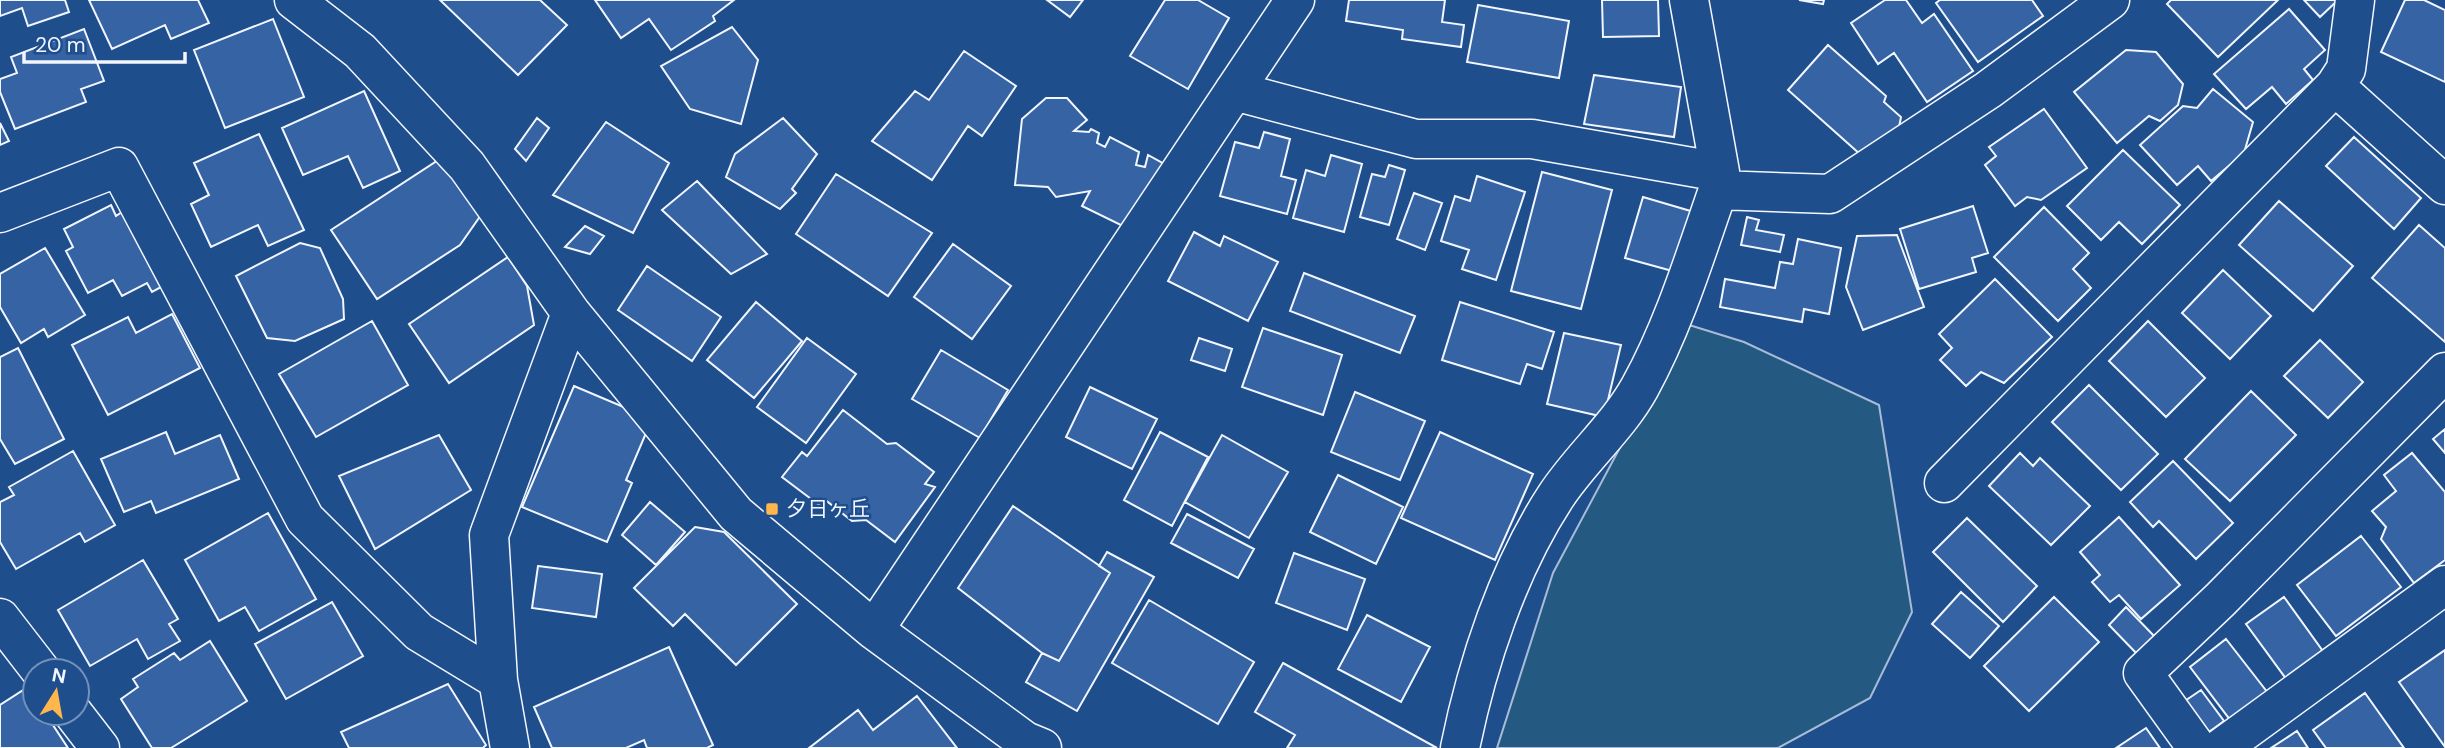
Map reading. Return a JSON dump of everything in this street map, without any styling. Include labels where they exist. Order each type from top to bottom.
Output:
[{"type":"street","points":[[294,0],[360,51],[467,166],[571,313],[736,514],[874,630],[1025,741],[1042,748]]},
{"type":"street","points":[[874,630],[1295,0]]},
{"type":"street","points":[[1460,748],[1482,658],[1532,540],[1556,496],[1638,390],[1663,343],[1719,181],[1689,0]]},
{"type":"street","points":[[1234,91],[1416,139],[1532,139],[1719,181],[1830,194],[1988,90],[2110,0]]},
{"type":"street","points":[[1944,483],[2335,86],[2346,69],[2355,0]]},
{"type":"street","points":[[2335,86],[2445,185]]},
{"type":"street","points":[[0,213],[119,167],[305,519],[419,632],[498,680]]},
{"type":"street","points":[[510,748],[498,680],[489,535],[571,313]]},
{"type":"street","points":[[2197,748],[2143,673],[2229,591],[2445,372]]},
{"type":"street","points":[[2221,748],[2445,585]]},
{"type":"street","points":[[0,618],[30,657]]},
{"type":"street","points":[[84,727],[100,748]]},
{"type":"shaded area","points":[[1686,324],[1744,342],[1879,405],[1912,612],[1870,698],[1778,748],[1497,748],[1553,573]]},
{"type":"building","points":[[0,0],[65,0],[69,12],[28,26],[22,8],[0,16]]},
{"type":"building","points":[[89,0],[198,0],[209,23],[171,39],[165,25],[112,49]]},
{"type":"building","points":[[440,0],[540,0],[567,25],[518,75]]},
{"type":"building","points":[[595,0],[734,0],[713,16],[715,21],[671,50],[649,19],[621,38]]},
{"type":"building","points":[[1047,0],[1083,0],[1070,17]]},
{"type":"building","points":[[1165,0],[1198,0],[1229,18],[1188,89],[1130,56]]},
{"type":"building","points":[[1349,0],[1445,0],[1442,22],[1464,25],[1461,47],[1402,39],[1403,30],[1346,21]]},
{"type":"building","points":[[1602,0],[1658,0],[1659,36],[1603,37]]},
{"type":"building","points":[[1799,0],[1824,0],[1823,4]]},
{"type":"building","points":[[1885,0],[1906,0],[1922,23],[1934,14],[1973,71],[1927,102],[1894,53],[1878,64],[1851,23]]},
{"type":"building","points":[[1940,0],[2032,0],[2043,16],[1978,62],[1936,3]]},
{"type":"building","points":[[2171,0],[2278,0],[2218,57],[2167,4]]},
{"type":"building","points":[[2304,0],[2338,0],[2320,17]]},
{"type":"building","points":[[2405,0],[2424,0],[2445,10],[2445,82],[2381,52]]},
{"type":"building","points":[[1478,5],[1569,21],[1559,78],[1467,62]]},
{"type":"building","points":[[2289,9],[2325,50],[2304,69],[2313,80],[2286,104],[2272,87],[2246,109],[2214,74]]},
{"type":"building","points":[[273,19],[304,97],[225,128],[194,50]]},
{"type":"building","points":[[732,27],[758,60],[741,124],[690,109],[661,66]]},
{"type":"building","points":[[84,29],[104,81],[81,89],[86,102],[15,129],[0,92],[0,79],[17,73],[11,57]]},
{"type":"building","points":[[1828,45],[1886,96],[1884,102],[1901,117],[1898,132],[1870,163],[1788,90]]},
{"type":"building","points":[[2126,50],[2156,52],[2183,84],[2178,105],[2160,121],[2149,116],[2117,143],[2074,92]]},
{"type":"building","points":[[964,51],[1016,86],[982,136],[968,126],[932,180],[872,141],[915,91],[929,100]]},
{"type":"building","points":[[1594,75],[1681,87],[1674,137],[1584,124]]},
{"type":"building","points":[[2213,89],[2253,122],[2244,153],[2211,181],[2198,166],[2177,185],[2140,145],[2183,106],[2197,108]]},
{"type":"building","points":[[364,91],[400,171],[363,188],[348,156],[303,175],[282,128]]},
{"type":"building","points":[[1046,98],[1067,98],[1087,120],[1074,131],[1089,132],[1091,129],[1099,133],[1097,143],[1105,147],[1110,137],[1139,152],[1136,165],[1145,167],[1148,155],[1166,165],[1133,231],[1082,206],[1090,191],[1056,197],[1048,187],[1015,185],[1022,119]]},
{"type":"building","points":[[2044,109],[2087,168],[2041,200],[2027,197],[2015,206],[1985,165],[1996,156],[1989,147]]},
{"type":"building","points":[[537,118],[549,128],[526,161],[515,149]]},
{"type":"building","points":[[783,118],[817,154],[792,189],[796,193],[780,209],[726,177],[735,154]]},
{"type":"building","points":[[606,122],[669,163],[633,233],[553,195]]},
{"type":"building","points":[[0,123],[9,141],[0,145]]},
{"type":"building","points":[[1264,132],[1290,139],[1281,176],[1296,180],[1287,214],[1220,196],[1235,142],[1259,148]]},
{"type":"building","points":[[259,134],[304,230],[268,246],[258,225],[211,247],[191,204],[209,195],[194,163]]},
{"type":"building","points":[[2354,137],[2421,198],[2394,229],[2326,166]]},
{"type":"building","points":[[2123,150],[2180,205],[2142,244],[2119,222],[2101,240],[2067,206]]},
{"type":"building","points":[[1331,155],[1362,164],[1344,232],[1293,218],[1306,170],[1325,176]]},
{"type":"building","points":[[443,157],[481,215],[460,245],[377,299],[331,230]]},
{"type":"building","points":[[1389,165],[1405,170],[1389,225],[1360,217],[1372,174],[1385,177]]},
{"type":"building","points":[[1542,172],[1612,190],[1581,309],[1511,291]]},
{"type":"building","points":[[836,174],[932,233],[888,296],[796,234]]},
{"type":"building","points":[[1477,176],[1525,192],[1496,280],[1462,269],[1469,250],[1441,241],[1455,196],[1470,201]]},
{"type":"building","points":[[697,181],[767,254],[731,274],[662,210]]},
{"type":"building","points":[[1414,193],[1442,203],[1425,250],[1397,239]]},
{"type":"building","points":[[1643,197],[1694,212],[1676,272],[1625,258]]},
{"type":"building","points":[[2279,201],[2353,266],[2313,311],[2239,245]]},
{"type":"building","points":[[111,205],[116,216],[122,212],[163,286],[152,292],[147,283],[122,296],[113,280],[88,293],[66,251],[73,247],[64,229]]},
{"type":"building","points":[[1973,206],[1988,253],[1972,258],[1976,272],[1919,289],[1900,229]]},
{"type":"building","points":[[2044,207],[2089,253],[2073,269],[2091,288],[2058,321],[1994,257]]},
{"type":"building","points":[[1747,217],[1759,220],[1756,230],[1784,235],[1780,252],[1741,245]]},
{"type":"building","points":[[2419,225],[2445,248],[2445,342],[2372,278]]},
{"type":"building","points":[[585,226],[604,236],[590,254],[565,247]]},
{"type":"building","points":[[1194,232],[1220,246],[1224,236],[1278,262],[1248,321],[1168,281]]},
{"type":"building","points":[[1897,235],[1924,307],[1863,330],[1846,287],[1857,236]]},
{"type":"building","points":[[1798,239],[1841,248],[1829,314],[1804,309],[1802,322],[1720,307],[1725,279],[1775,288],[1780,262],[1793,264]]},
{"type":"building","points":[[300,243],[320,248],[343,299],[344,319],[295,341],[267,338],[236,276]]},
{"type":"building","points":[[953,244],[1011,286],[972,339],[914,297]]},
{"type":"building","points":[[45,248],[85,315],[48,337],[44,329],[21,343],[0,307],[0,274]]},
{"type":"building","points":[[508,257],[527,286],[534,325],[449,383],[409,324]]},
{"type":"building","points":[[647,266],[721,317],[692,361],[618,310]]},
{"type":"building","points":[[2223,270],[2271,316],[2230,359],[2182,313]]},
{"type":"building","points":[[1304,273],[1415,316],[1400,353],[1290,311]]},
{"type":"building","points":[[1995,279],[2052,337],[2004,383],[1981,372],[1966,386],[1940,360],[1952,348],[1939,334]]},
{"type":"building","points":[[756,302],[802,341],[754,398],[707,360]]},
{"type":"building","points":[[1460,302],[1554,332],[1542,369],[1527,364],[1520,384],[1442,360]]},
{"type":"building","points":[[172,314],[200,368],[108,415],[72,345],[128,317],[136,333]]},
{"type":"building","points":[[372,321],[408,385],[316,437],[279,374]]},
{"type":"building","points":[[2148,321],[2205,378],[2166,417],[2109,361]]},
{"type":"building","points":[[1263,328],[1342,355],[1323,415],[1242,387]]},
{"type":"building","points":[[1564,333],[1621,345],[1604,417],[1547,404]]},
{"type":"building","points":[[807,338],[856,374],[806,443],[757,407]]},
{"type":"building","points":[[1199,338],[1232,349],[1225,371],[1191,360]]},
{"type":"building","points":[[2320,340],[2363,382],[2328,418],[2284,376]]},
{"type":"building","points":[[18,348],[64,439],[15,464],[0,439],[0,357]]},
{"type":"building","points":[[941,350],[1008,390],[980,438],[912,399]]},
{"type":"building","points":[[2089,385],[2158,454],[2121,490],[2052,422]]},
{"type":"building","points":[[574,386],[652,419],[626,480],[632,483],[607,542],[522,507]]},
{"type":"building","points":[[1090,387],[1157,419],[1132,469],[1066,437]]},
{"type":"building","points":[[2251,391],[2296,435],[2230,501],[2185,459]]},
{"type":"building","points":[[1355,392],[1425,421],[1400,480],[1331,452]]},
{"type":"building","points":[[843,410],[887,444],[896,443],[934,472],[925,484],[935,487],[895,542],[866,520],[852,521],[824,499],[819,505],[782,477],[802,452],[807,456]]},
{"type":"building","points":[[2445,429],[2445,453],[2433,439]]},
{"type":"building","points":[[166,432],[175,454],[220,435],[239,479],[156,513],[151,501],[124,512],[101,459]]},
{"type":"building","points":[[1160,432],[1208,457],[1172,526],[1124,500]]},
{"type":"building","points":[[1440,432],[1533,474],[1495,560],[1401,518]]},
{"type":"building","points":[[439,435],[471,490],[375,549],[339,476]]},
{"type":"building","points":[[1222,435],[1288,472],[1249,538],[1185,502]]},
{"type":"building","points":[[73,451],[115,525],[85,542],[80,533],[16,569],[0,542],[0,502],[14,495],[9,487]]},
{"type":"building","points":[[2020,453],[2033,466],[2040,458],[2090,506],[2051,545],[1989,486]]},
{"type":"building","points":[[2412,453],[2445,492],[2445,560],[2414,583],[2381,539],[2386,527],[2372,511],[2396,491],[2384,475]]},
{"type":"building","points":[[2173,461],[2233,523],[2196,559],[2159,521],[2153,527],[2130,502]]},
{"type":"building","points":[[1338,475],[1403,507],[1376,564],[1310,532]]},
{"type":"building","points":[[650,502],[685,532],[656,565],[622,535]]},
{"type":"building","points":[[1013,506],[1110,573],[1059,661],[1042,653],[958,588]]},
{"type":"building","points":[[268,513],[316,599],[259,631],[245,607],[219,621],[185,560]]},
{"type":"building","points":[[1187,514],[1254,549],[1238,578],[1171,543]]},
{"type":"building","points":[[2119,517],[2180,585],[2141,619],[2119,595],[2110,602],[2092,582],[2100,575],[2080,552]]},
{"type":"building","points":[[1967,518],[2037,586],[2003,622],[1933,552]]},
{"type":"building","points":[[695,527],[724,532],[797,604],[736,665],[685,614],[673,626],[634,588]]},
{"type":"building","points":[[2361,536],[2401,587],[2336,636],[2297,585]]},
{"type":"building","points":[[1107,552],[1154,577],[1077,711],[1026,682],[1042,653],[1059,661],[1110,573],[1099,566]]},
{"type":"building","points":[[1294,553],[1365,579],[1347,630],[1276,603]]},
{"type":"building","points":[[143,560],[178,619],[169,624],[180,641],[148,659],[137,639],[91,665],[91,657],[85,657],[58,610]]},
{"type":"building","points":[[538,566],[602,574],[596,617],[532,608]]},
{"type":"building","points":[[1961,592],[1999,626],[1970,658],[1932,624]]},
{"type":"building","points":[[2054,597],[2099,642],[2029,711],[1984,666]]},
{"type":"building","points":[[2284,597],[2330,661],[2292,687],[2246,624]]},
{"type":"building","points":[[1149,600],[1254,662],[1218,724],[1112,663]]},
{"type":"building","points":[[332,602],[363,656],[286,699],[255,644]]},
{"type":"building","points":[[2126,607],[2157,639],[2139,656],[2109,625]]},
{"type":"building","points":[[1367,615],[1430,647],[1401,702],[1338,669]]},
{"type":"building","points":[[2226,639],[2268,693],[2231,721],[2190,667]]},
{"type":"building","points":[[210,641],[247,701],[171,748],[152,748],[121,699],[138,687],[133,679],[174,653],[180,660]]},
{"type":"building","points":[[669,647],[713,745],[707,748],[647,748],[644,740],[626,748],[552,748],[534,707]]},
{"type":"building","points":[[2445,650],[2445,747],[2399,682]]},
{"type":"building","points":[[1283,663],[1437,748],[1287,748],[1295,735],[1255,712]]},
{"type":"building","points":[[448,684],[486,745],[483,748],[349,748],[341,732]]},
{"type":"building","points":[[2201,690],[2224,721],[2202,737],[2179,705]]},
{"type":"building","points":[[21,692],[21,727],[54,727],[68,748],[0,748],[0,705]]},
{"type":"building","points":[[2365,693],[2404,748],[2326,748],[2313,730]]},
{"type":"building","points":[[917,696],[957,748],[809,748],[858,710],[873,730]]},
{"type":"building","points":[[2146,728],[2160,748],[2116,748]]},
{"type":"building","points":[[2297,731],[2308,748],[2271,748]]},
{"type":"place","name":"夕日ヶ丘","points":[[772,509]]}]
